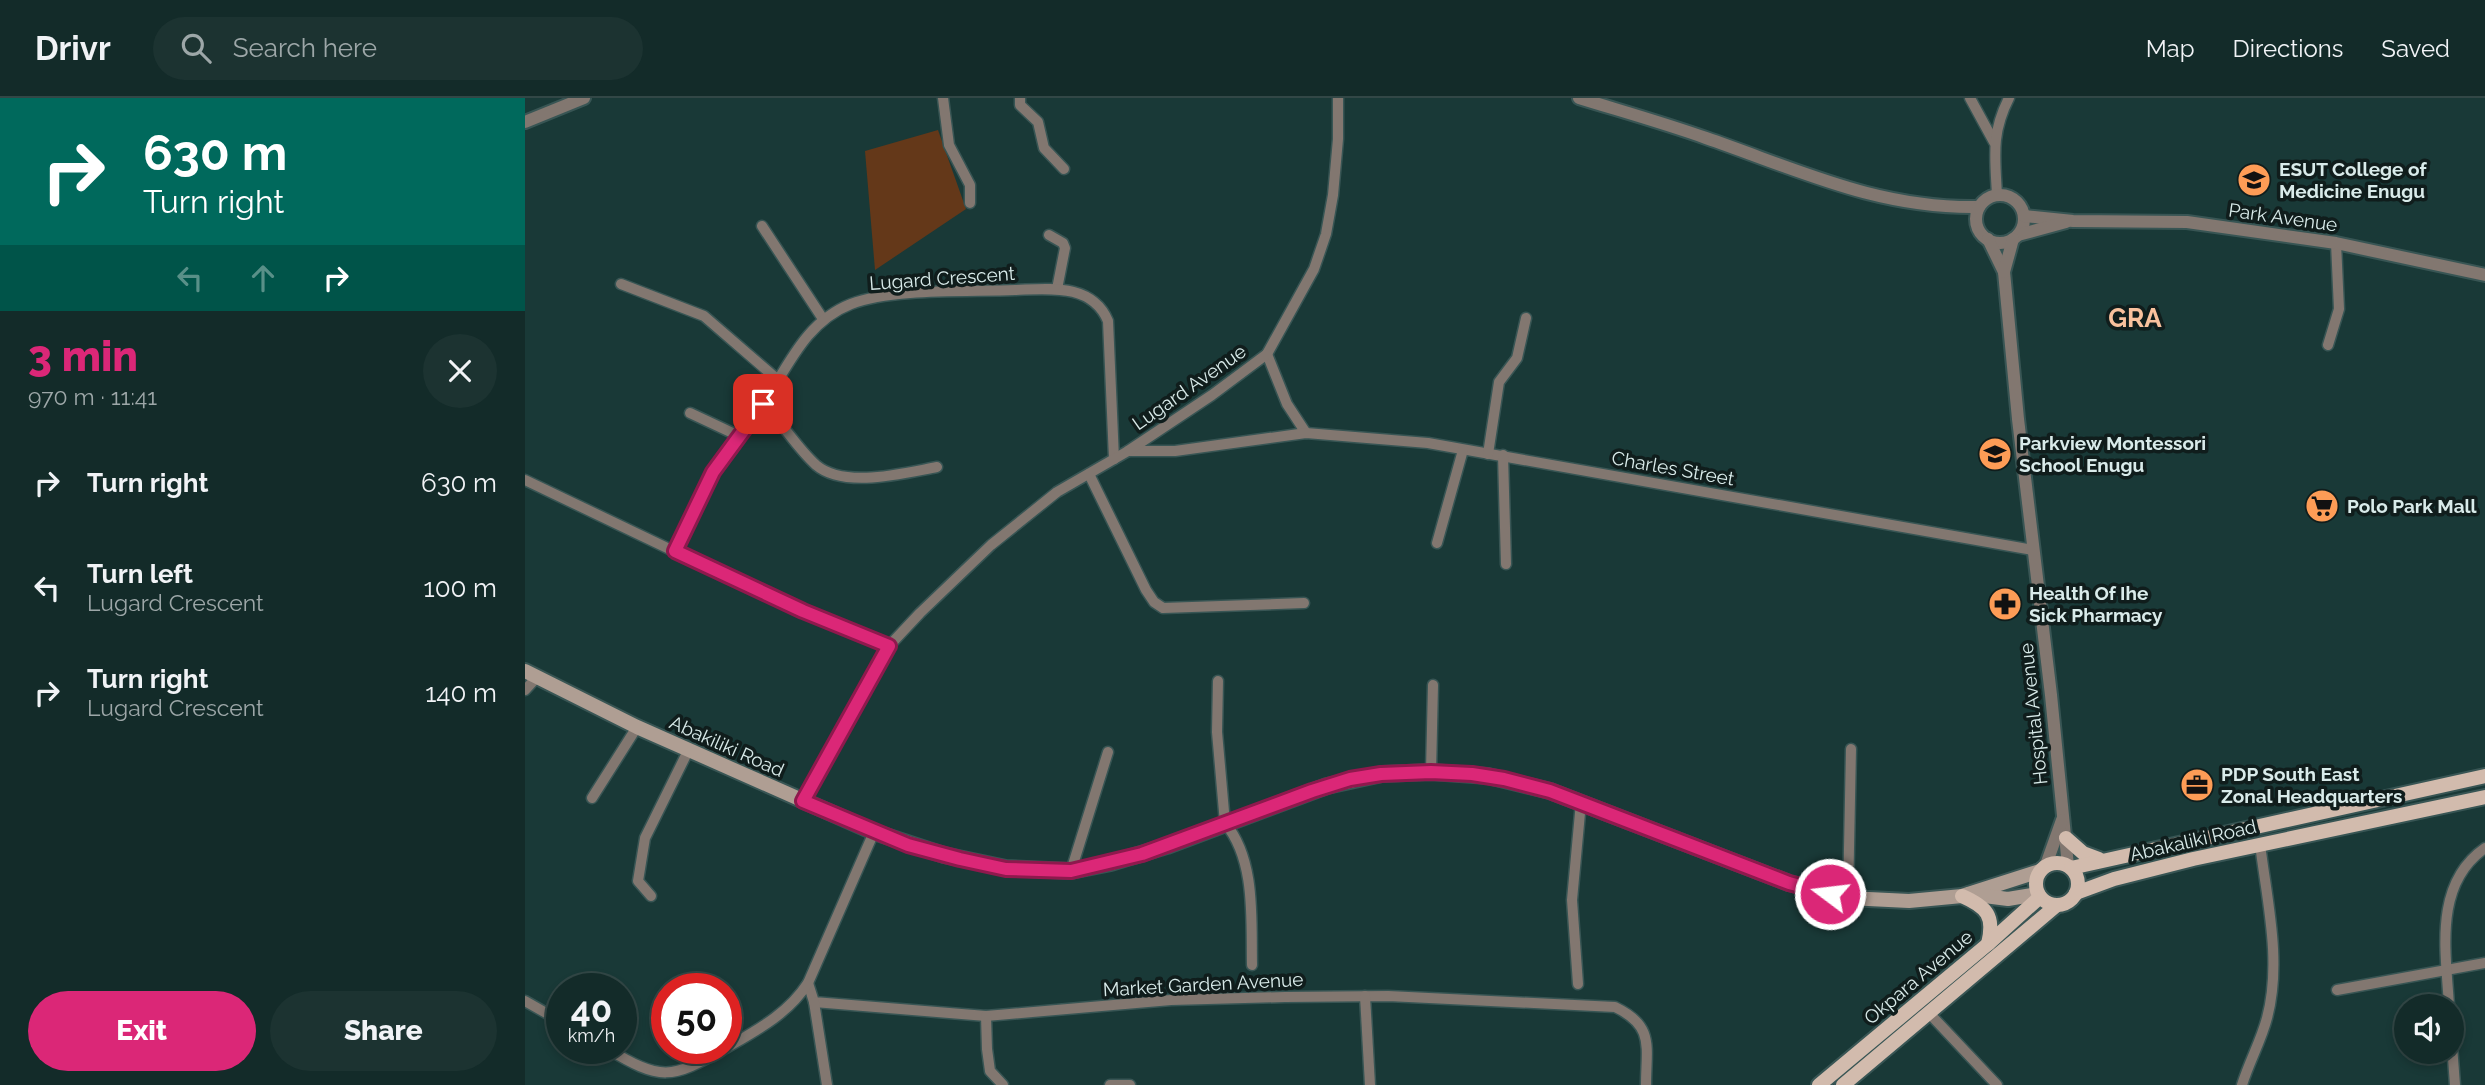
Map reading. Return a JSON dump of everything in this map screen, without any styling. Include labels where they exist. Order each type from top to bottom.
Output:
[{"type":"main road","name":"Abakiliki Road","points":[[531,674],[637,727],[874,832],[908,845],[980,864],[1026,870],[1071,871],[1142,854],[1350,779],[1381,774],[1431,772],[1504,779],[1550,791],[1789,883],[1848,898],[1909,901],[1965,895]]},
{"type":"main road","name":"Abakaliki Road","points":[[2070,867],[2485,776]]},
{"type":"main road","name":"Abakaliki Road","points":[[2076,893],[2114,879],[2260,844],[2485,797]]},
{"type":"main road","points":[[2318,813],[2318,831]]},
{"type":"main road","points":[[2066,838],[2083,853],[2101,860]]},
{"type":"main road","points":[[1965,895],[2057,862],[2070,867],[2078,882],[2076,893],[2067,903],[2047,903],[2039,895],[2035,884],[2043,868]]},
{"type":"main road","points":[[1965,895],[2008,899],[2039,895]]},
{"type":"main road","points":[[1965,895],[1985,910],[1991,924],[1988,944]]},
{"type":"main road","name":"Okpara Avenue","points":[[1819,1085],[1988,944],[2039,895]]},
{"type":"main road","name":"Okpara Avenue","points":[[1843,1085],[2057,905]]},
{"type":"main road","points":[[1882,1031],[1893,1042]]},
{"type":"street","points":[[526,119],[584,98]]},
{"type":"street","points":[[943,98],[949,145],[970,185],[970,203]]},
{"type":"street","points":[[1020,98],[1020,105],[1038,122],[1044,148],[1064,169]]},
{"type":"street","name":"Lugard Avenue","points":[[803,801],[889,646],[991,545],[1057,492],[1128,451],[1212,395],[1267,354],[1314,269],[1326,234],[1338,139],[1338,98]]},
{"type":"street","points":[[1579,98],[1707,138],[1842,188],[1944,206],[1979,206]]},
{"type":"street","points":[[1970,98],[1994,142]]},
{"type":"street","points":[[1997,195],[1994,142],[2000,117],[2009,98]]},
{"type":"street","points":[[1997,195],[2014,199],[2024,216],[2022,228],[2015,237],[2004,272],[1976,220],[1979,206],[1987,198],[1997,195]]},
{"type":"street","points":[[1944,206],[1976,220]]},
{"type":"street","points":[[2024,216],[2073,221]]},
{"type":"street","points":[[1988,239],[1998,242],[2073,221]]},
{"type":"street","name":"Park Avenue","points":[[2073,221],[2187,222],[2336,243],[2485,275]]},
{"type":"street","points":[[762,226],[823,318]]},
{"type":"street","points":[[1049,235],[1065,248],[1057,289]]},
{"type":"street","points":[[2328,345],[2339,309],[2336,243]]},
{"type":"street","name":"Hospital Avenue","points":[[2004,272],[2070,867]]},
{"type":"street","points":[[621,284],[704,316],[777,379]]},
{"type":"street","name":"Lugard Crescent","points":[[675,551],[713,472],[763,404],[807,335],[823,318],[848,305],[889,295],[1057,289],[1090,297],[1104,312],[1108,321],[1114,459]]},
{"type":"street","points":[[1488,454],[1499,382],[1517,358],[1526,318]]},
{"type":"street","points":[[1267,354],[1287,404],[1306,433]]},
{"type":"street","points":[[763,404],[812,461],[823,469],[842,476],[879,478],[937,467]]},
{"type":"street","points":[[690,413],[739,436]]},
{"type":"street","name":"Charles Street","points":[[1128,451],[1175,450],[1306,433],[1428,443],[2033,550]]},
{"type":"street","points":[[1437,543],[1463,450]]},
{"type":"street","points":[[1503,455],[1506,564]]},
{"type":"street","points":[[1089,474],[1146,590],[1158,606],[1163,608],[1304,603]]},
{"type":"street","points":[[525,480],[803,611],[889,646]]},
{"type":"street","points":[[525,690],[531,674]]},
{"type":"street","points":[[1218,681],[1217,732],[1225,823],[1235,834],[1248,882],[1252,965]]},
{"type":"street","points":[[1431,772],[1433,684]]},
{"type":"street","points":[[592,798],[637,727]]},
{"type":"street","points":[[651,896],[638,881],[645,838],[689,749]]},
{"type":"street","points":[[1848,898],[1851,749]]},
{"type":"street","points":[[1071,871],[1108,752]]},
{"type":"street","points":[[1578,984],[1572,900],[1581,802]]},
{"type":"street","points":[[2043,868],[2063,817]]},
{"type":"street","points":[[742,1038],[798,999],[808,983],[874,832]]},
{"type":"street","points":[[2242,1085],[2267,1019],[2274,963],[2260,844]]},
{"type":"street","points":[[2448,994],[2446,933],[2448,902],[2451,891],[2466,865],[2485,848]]},
{"type":"street","points":[[2337,990],[2485,963]]},
{"type":"street","points":[[808,983],[814,1002],[827,1085]]},
{"type":"street","points":[[1365,996],[1370,1085]]},
{"type":"street","name":"Market Garden Avenue","points":[[814,1002],[986,1016],[1171,1000],[1365,996],[1615,1007],[1628,1013],[1639,1023],[1646,1038],[1646,1085]]},
{"type":"street","points":[[525,1001],[546,1013]]},
{"type":"street","points":[[1929,1012],[1997,1085]]},
{"type":"street","points":[[986,1016],[986,1049],[990,1071],[1003,1085]]},
{"type":"street","points":[[634,1064],[651,1072],[664,1074],[698,1064]]},
{"type":"street","points":[[2453,1064],[2455,1085]]},
{"type":"street","points":[[1110,1085],[1130,1085]]},
{"type":"shaded area","points":[[938,130],[966,209],[875,270],[865,151]]},
{"type":"place","name":"ESUT College of Medicine Enugu","points":[[2254,180]]},
{"type":"place","name":"Parkview Montessori School Enugu","points":[[1995,454]]},
{"type":"place","name":"Polo Park Mall","points":[[2322,506]]},
{"type":"place","name":"Health Of Ihe Sick Pharmacy","points":[[2005,604]]},
{"type":"place","name":"PDP South East Zonal Headquarters","points":[[2197,785]]},
{"type":"district","name":"GRA","points":[[2135,318]]},
{"type":"route","points":[[763,404],[713,472],[675,551],[753,589],[889,646],[803,801],[908,845],[960,859],[1006,869],[1071,871],[1111,863],[1167,846],[1350,779],[1381,774],[1472,774],[1550,791],[1789,883],[1830,894]]}]
